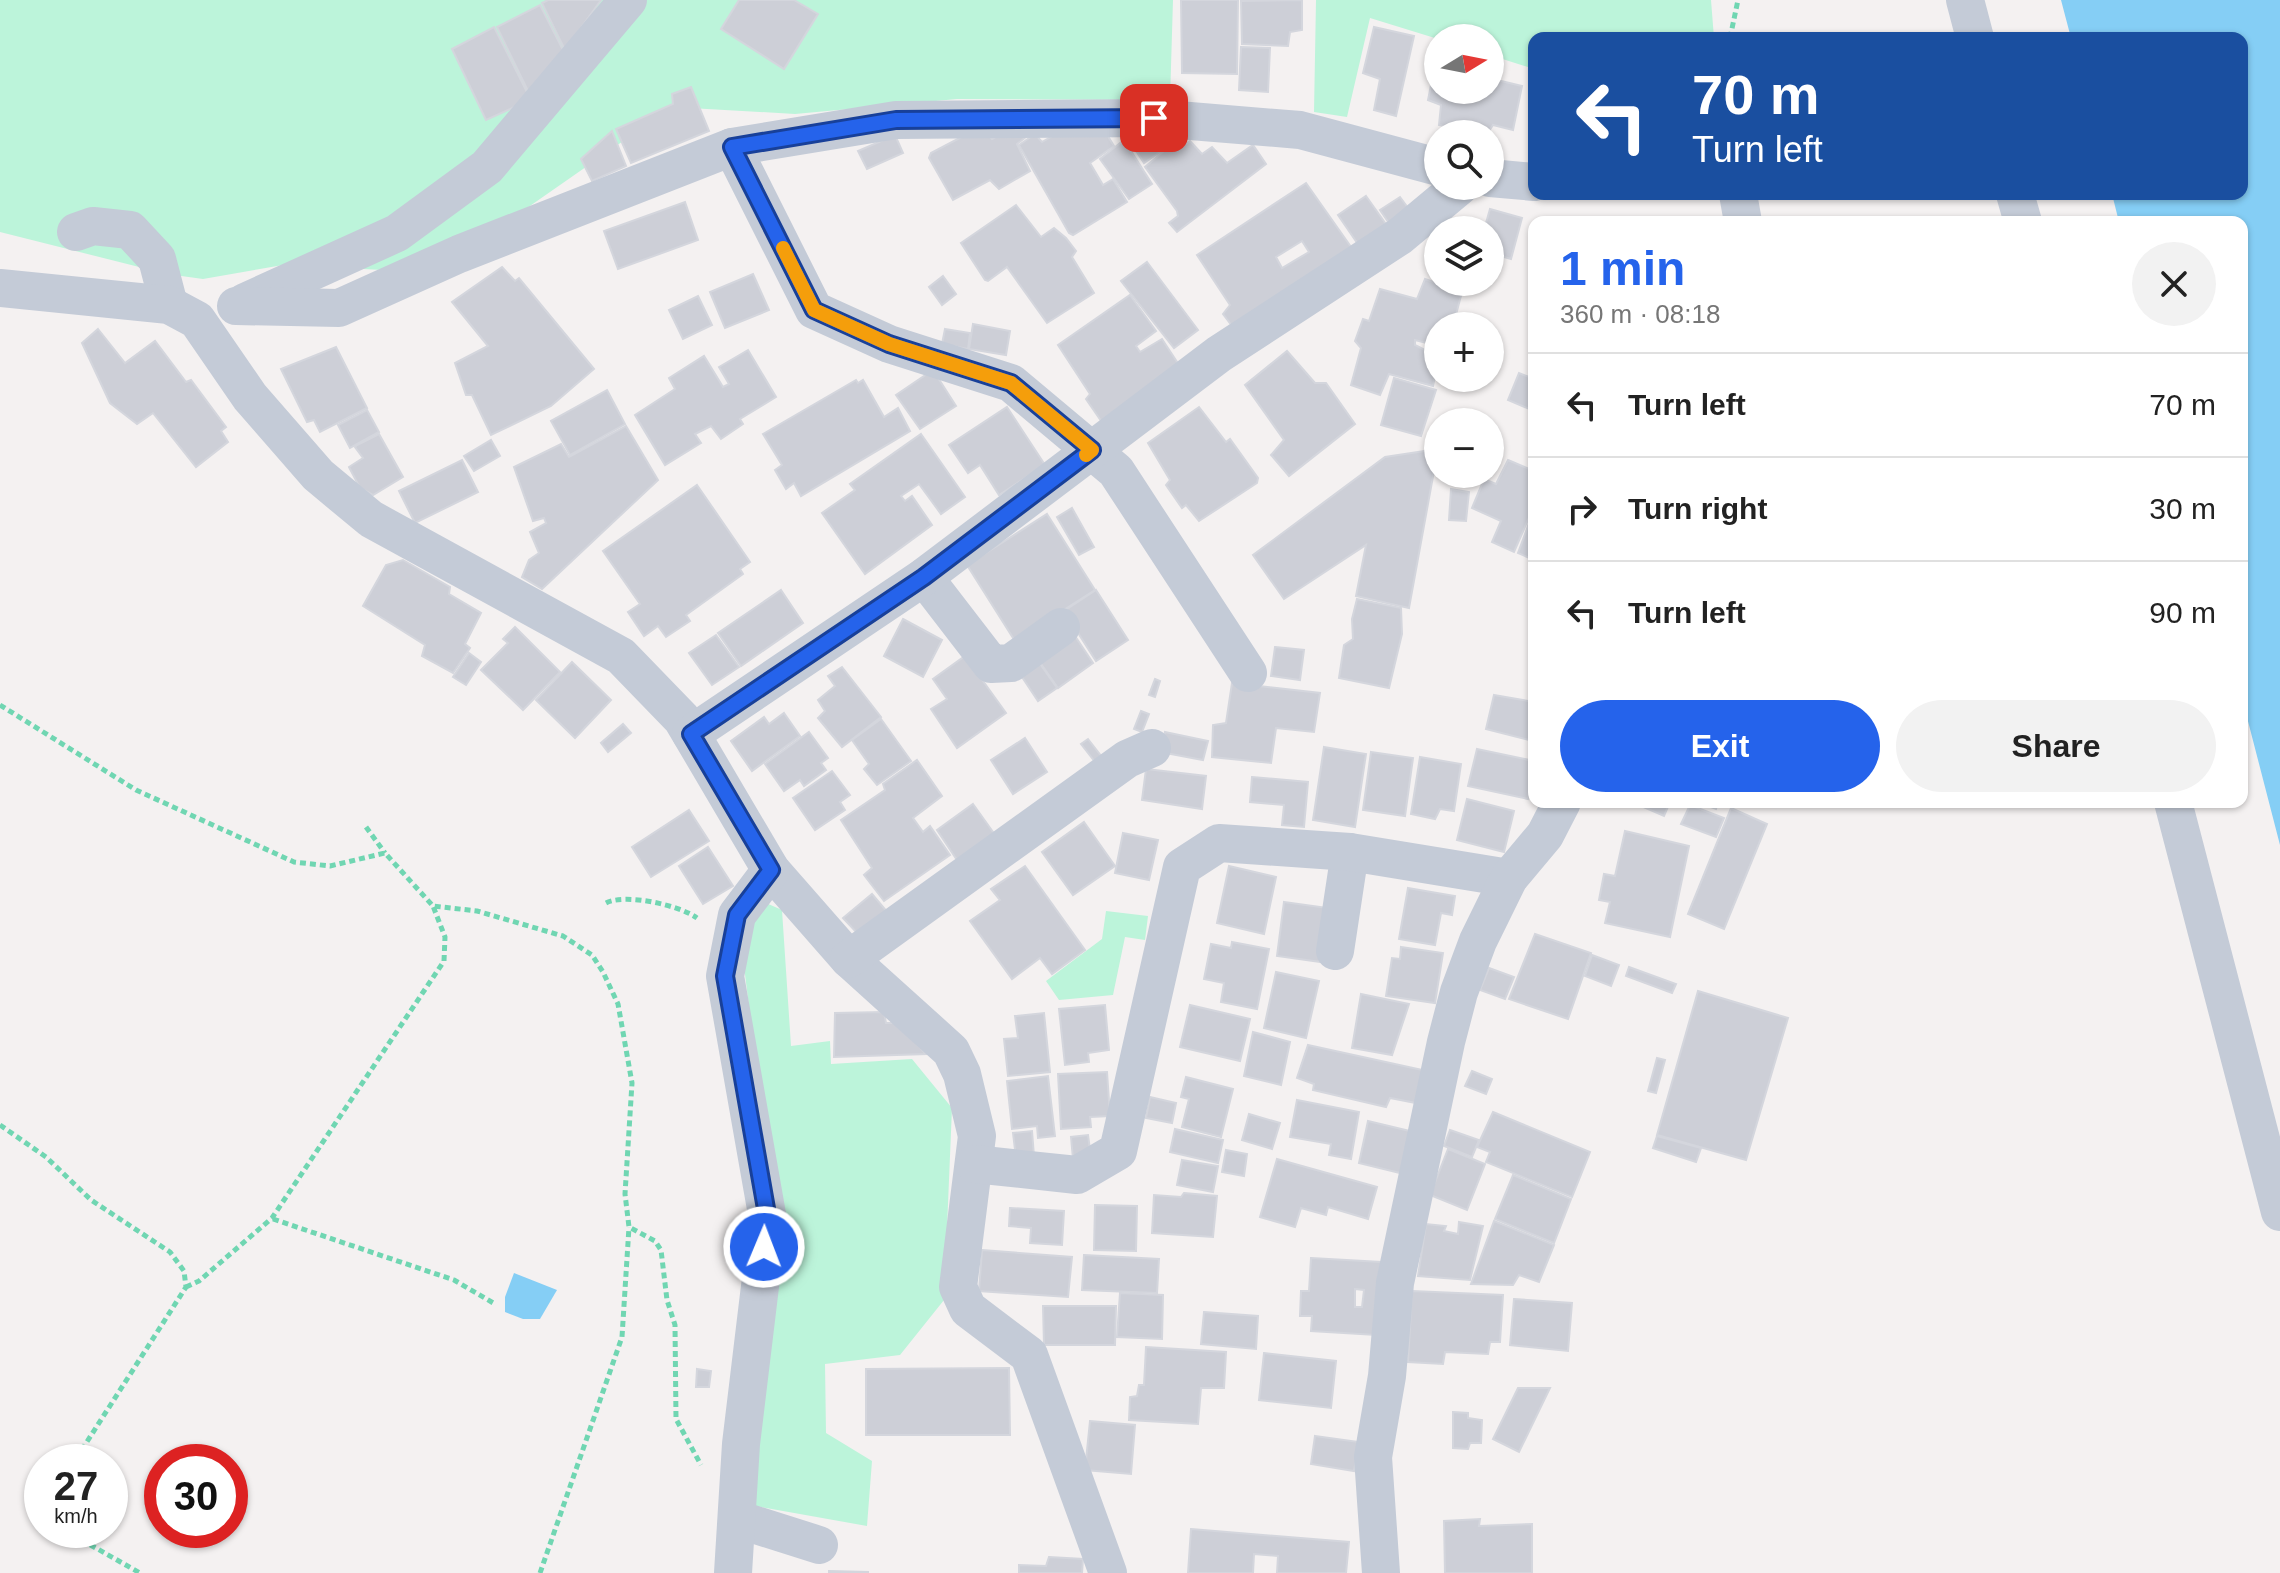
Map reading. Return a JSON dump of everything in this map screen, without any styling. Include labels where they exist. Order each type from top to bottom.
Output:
[{"type":"street","points":[[236,306],[397,233],[487,167],[628,0]]},
{"type":"street","points":[[1965,0],[1973,32]]},
{"type":"street","points":[[0,288],[183,312],[236,306],[339,308],[431,284],[732,147],[896,120],[1154,118],[1300,130],[1424,163]]},
{"type":"street","points":[[732,147],[814,310],[889,344],[1011,383],[1092,450],[1116,471],[1248,673]]},
{"type":"street","points":[[1504,179],[1528,181]]},
{"type":"street","points":[[691,734],[924,577],[1219,354],[1400,236],[1443,200]]},
{"type":"street","points":[[76,232],[93,226],[130,230],[157,259],[183,312],[250,397],[318,475],[360,510],[621,656],[682,719],[771,870],[849,959],[951,1051],[971,1105],[977,1136],[958,1287],[968,1309],[1029,1355],[1108,1573]]},
{"type":"street","points":[[924,577],[991,664],[1011,663],[1061,627]]},
{"type":"street","points":[[849,959],[1127,759],[1152,748]]},
{"type":"street","points":[[1381,1573],[1373,1457],[1387,1376],[1395,1283],[1459,992],[1478,941],[1509,878],[1545,835],[1559,808]]},
{"type":"street","points":[[2175,808],[2280,1212]]},
{"type":"street","points":[[974,1164],[1077,1175],[1118,1151],[1182,867],[1219,843],[1350,852],[1509,878]]},
{"type":"street","points":[[1335,951],[1350,852]]},
{"type":"street","points":[[733,1573],[744,1415],[768,1220],[725,976],[737,915],[771,870]]},
{"type":"street","points":[[737,1519],[819,1545]]},
{"type":"path","points":[[1731,32],[1738,0]]},
{"type":"path","points":[[0,705],[136,790],[294,862],[330,866],[385,853]]},
{"type":"path","points":[[86,1444],[186,1287],[199,1281],[272,1218],[444,961],[445,937],[433,906],[366,827]]},
{"type":"path","points":[[606,903],[618,897],[669,906],[695,915],[709,938],[725,976]]},
{"type":"path","points":[[433,906],[477,911],[563,936],[592,955],[618,1004],[632,1083],[625,1194],[629,1227],[622,1337],[540,1573]]},
{"type":"path","points":[[0,1125],[46,1157],[91,1200],[170,1252],[184,1271],[186,1287]]},
{"type":"path","points":[[272,1218],[454,1280],[495,1304]]},
{"type":"path","points":[[629,1227],[655,1241],[661,1250],[667,1300],[675,1325],[676,1419],[701,1463],[703,1478]]},
{"type":"path","points":[[96,1548],[140,1573]]},
{"type":"green space","points":[[0,0],[1173,0],[1170,100],[957,99],[795,114],[672,107],[527,208],[403,271],[283,265],[203,279],[167,274],[0,232]]},
{"type":"green space","points":[[1316,0],[1711,0],[1714,32],[1528,32],[1528,67],[1504,59],[1504,24],[1424,24],[1424,35],[1370,18],[1347,117],[1314,112]]},
{"type":"green space","points":[[766,903],[782,910],[791,1046],[830,1041],[831,1064],[912,1059],[952,1108],[944,1300],[900,1355],[825,1364],[826,1433],[872,1461],[867,1526],[750,1505],[761,1103],[741,942]]},
{"type":"green space","points":[[1106,911],[1148,916],[1145,940],[1125,937],[1113,995],[1059,1000],[1046,981],[1102,939]]},
{"type":"water","points":[[2061,0],[2280,0],[2280,845],[2248,721],[2248,216],[2118,216],[2114,200],[2248,200],[2248,32],[2069,32]]},
{"type":"water","points":[[514,1273],[557,1290],[540,1319],[523,1319],[505,1312],[505,1297]]},
{"type":"building","points":[[548,0],[601,0],[565,50],[542,3]]},
{"type":"building","points":[[739,0],[794,0],[818,14],[784,69],[721,29]]},
{"type":"building","points":[[1181,0],[1238,0],[1237,74],[1182,73]]},
{"type":"building","points":[[1302,0],[1302,30],[1290,32],[1288,46],[1242,44],[1241,1]]},
{"type":"building","points":[[540,5],[564,52],[529,93],[497,27]]},
{"type":"building","points":[[494,27],[528,94],[519,105],[486,120],[452,49]]},
{"type":"building","points":[[1374,27],[1414,36],[1396,116],[1374,110],[1380,79],[1363,73]]},
{"type":"building","points":[[1241,47],[1270,48],[1268,92],[1239,90]]},
{"type":"building","points":[[1504,82],[1522,86],[1513,130],[1504,128],[1504,120],[1440,120],[1441,105],[1438,104],[1504,104]]},
{"type":"building","points":[[691,87],[709,131],[631,163],[616,129],[673,104],[672,94]]},
{"type":"building","points":[[612,131],[626,166],[592,181],[581,159]]},
{"type":"building","points":[[985,131],[992,139],[1007,131],[1026,137],[1017,144],[1030,171],[999,189],[990,180],[953,200],[929,158],[931,153],[971,132]]},
{"type":"building","points":[[1061,131],[1106,133],[1114,146],[1090,163],[1103,185],[1113,179],[1127,202],[1073,235],[1069,233],[1019,145],[1035,134],[1042,142]]},
{"type":"building","points":[[1124,132],[1153,135],[1163,150],[1144,163]]},
{"type":"building","points":[[895,135],[903,153],[867,169],[858,151]]},
{"type":"building","points":[[1124,140],[1152,184],[1129,199],[1100,159]]},
{"type":"building","points":[[1190,141],[1202,154],[1212,147],[1227,163],[1253,145],[1266,164],[1177,232],[1169,223],[1178,216],[1177,211],[1145,167],[1170,146],[1177,150]]},
{"type":"building","points":[[1306,183],[1356,254],[1238,334],[1223,314],[1230,305],[1197,255]],"holes":[[[1302,241],[1309,252],[1282,268],[1276,257]]]},
{"type":"building","points":[[1366,196],[1388,227],[1360,247],[1338,215]]},
{"type":"building","points":[[1400,197],[1411,212],[1391,226],[1380,210]]},
{"type":"building","points":[[685,202],[698,240],[618,269],[604,231]]},
{"type":"building","points":[[1016,205],[1041,237],[1054,228],[1066,238],[1076,251],[1072,257],[1094,293],[1047,323],[1007,267],[985,280],[961,243]]},
{"type":"building","points":[[1490,209],[1522,218],[1511,259],[1504,257],[1504,216],[1488,216]]},
{"type":"building","points":[[1147,262],[1198,330],[1174,348],[1121,281]]},
{"type":"building","points":[[502,267],[515,281],[519,278],[594,369],[551,406],[491,435],[472,395],[466,395],[455,363],[488,346],[452,302]]},
{"type":"building","points":[[753,274],[769,310],[725,328],[710,292]]},
{"type":"building","points":[[943,276],[956,294],[942,305],[929,287]]},
{"type":"building","points":[[1424,282],[1424,296],[1461,296],[1457,312],[1424,312],[1424,342],[1415,340],[1415,345],[1424,350],[1424,384],[1389,374],[1380,395],[1351,385],[1361,348],[1355,341],[1363,319],[1369,321],[1380,289],[1417,299]]},
{"type":"building","points":[[1130,295],[1156,331],[1136,346],[1140,352],[1162,339],[1183,371],[1104,425],[1086,399],[1090,394],[1058,345]]},
{"type":"building","points":[[698,296],[712,325],[683,339],[669,310]]},
{"type":"building","points":[[973,324],[1010,331],[1006,355],[969,349]]},
{"type":"building","points":[[98,329],[125,363],[155,341],[186,382],[191,380],[226,427],[221,431],[228,442],[196,467],[153,413],[137,424],[110,403],[82,343]]},
{"type":"building","points":[[945,329],[970,333],[968,349],[942,344]]},
{"type":"building","points":[[336,347],[367,408],[320,432],[314,420],[307,422],[281,369]]},
{"type":"building","points":[[748,350],[776,397],[740,419],[743,424],[721,439],[711,426],[695,434],[701,443],[665,465],[635,415],[675,389],[669,378],[704,356],[723,387],[729,384],[719,367]]},
{"type":"building","points":[[1287,351],[1315,383],[1326,383],[1355,424],[1289,476],[1271,455],[1284,440],[1245,385]]},
{"type":"building","points":[[933,370],[956,406],[920,429],[896,395]]},
{"type":"building","points":[[1519,373],[1528,377],[1528,408],[1508,400]]},
{"type":"building","points":[[1394,378],[1424,387],[1424,392],[1435,392],[1430,408],[1424,408],[1421,436],[1381,425]]},
{"type":"building","points":[[856,380],[858,383],[863,380],[884,417],[898,408],[910,431],[801,496],[794,483],[786,489],[775,470],[782,465],[763,434]]},
{"type":"building","points":[[607,390],[625,424],[570,455],[551,421]]},
{"type":"building","points":[[1007,407],[1045,465],[999,495],[980,465],[968,473],[949,445]]},
{"type":"building","points":[[1199,407],[1226,442],[1230,439],[1258,478],[1257,483],[1199,521],[1186,505],[1182,508],[1166,485],[1170,480],[1148,443]]},
{"type":"building","points":[[367,410],[379,432],[350,448],[338,425]]},
{"type":"building","points":[[626,426],[658,480],[542,589],[522,577],[529,560],[539,553],[530,532],[546,523],[544,518],[533,521],[514,467],[561,444],[569,457]]},
{"type":"building","points":[[379,434],[403,477],[373,495],[360,488],[349,467],[363,458],[355,447]]},
{"type":"building","points":[[921,434],[965,497],[941,514],[919,484],[901,496],[905,501],[912,496],[932,525],[865,574],[822,513],[855,490],[850,484]]},
{"type":"building","points":[[491,440],[500,456],[474,471],[464,456]]},
{"type":"building","points":[[1424,451],[1424,488],[1431,488],[1409,608],[1356,596],[1366,545],[1284,599],[1253,555],[1385,457]]},
{"type":"building","points":[[462,460],[478,492],[415,523],[399,491]]},
{"type":"building","points":[[1508,460],[1528,468],[1528,520],[1514,552],[1492,542],[1501,521],[1472,508],[1480,488],[1504,488],[1504,468]]},
{"type":"building","points":[[697,485],[750,562],[740,569],[743,574],[686,615],[690,621],[666,637],[658,626],[644,636],[628,612],[640,604],[603,551]]},
{"type":"building","points":[[1451,489],[1469,492],[1466,521],[1449,520]]},
{"type":"building","points":[[1072,508],[1094,547],[1079,555],[1057,517]]},
{"type":"building","points":[[1047,514],[1095,590],[1015,641],[967,565]]},
{"type":"building","points":[[1528,526],[1528,557],[1518,553]]},
{"type":"building","points":[[403,560],[450,587],[449,594],[481,613],[465,644],[470,648],[453,673],[422,656],[425,645],[363,606],[386,565]]},
{"type":"building","points":[[781,590],[803,623],[741,666],[718,633]]},
{"type":"building","points":[[1096,590],[1128,640],[1096,661],[1064,611]]},
{"type":"building","points":[[1357,599],[1401,608],[1402,634],[1389,688],[1339,678],[1344,645],[1353,639],[1352,619]]},
{"type":"building","points":[[903,619],[942,640],[923,677],[884,656]]},
{"type":"building","points":[[515,627],[560,672],[523,710],[481,670],[508,643],[503,639]]},
{"type":"building","points":[[716,635],[739,667],[712,685],[689,653]]},
{"type":"building","points":[[1075,636],[1093,663],[1058,688],[1039,661]]},
{"type":"building","points":[[1275,647],[1304,650],[1300,680],[1271,676]]},
{"type":"building","points":[[469,653],[481,662],[466,685],[453,677]]},
{"type":"building","points":[[965,656],[1006,713],[957,748],[931,709],[947,699],[933,679]]},
{"type":"building","points":[[1038,661],[1057,688],[1038,701],[1020,674]]},
{"type":"building","points":[[572,662],[611,700],[575,738],[536,700]]},
{"type":"building","points":[[842,667],[881,717],[842,747],[818,718],[825,711],[818,700],[835,686],[828,676]]},
{"type":"building","points":[[1155,679],[1160,681],[1155,697],[1149,695]]},
{"type":"building","points":[[1232,683],[1320,693],[1314,732],[1276,728],[1271,763],[1212,757],[1213,725],[1226,723]]},
{"type":"building","points":[[1494,695],[1528,701],[1528,740],[1486,729]]},
{"type":"building","points":[[1141,711],[1149,714],[1142,732],[1134,729]]},
{"type":"building","points":[[784,713],[800,736],[752,771],[731,741],[764,717],[769,724]]},
{"type":"building","points":[[881,719],[911,761],[877,785],[864,769],[869,764],[852,740]]},
{"type":"building","points":[[623,724],[631,733],[608,752],[601,743]]},
{"type":"building","points":[[809,732],[828,758],[821,763],[826,770],[804,786],[800,780],[784,791],[765,764]]},
{"type":"building","points":[[1165,732],[1208,741],[1203,760],[1160,752]]},
{"type":"building","points":[[1025,738],[1047,772],[1013,794],[991,760]]},
{"type":"building","points":[[1088,739],[1102,757],[1095,762],[1081,744]]},
{"type":"building","points":[[1324,747],[1366,754],[1355,827],[1313,820]]},
{"type":"building","points":[[1477,749],[1528,760],[1528,799],[1468,786]]},
{"type":"building","points":[[1371,752],[1413,758],[1405,816],[1363,810]]},
{"type":"building","points":[[1420,757],[1461,764],[1454,811],[1440,809],[1435,819],[1411,814]]},
{"type":"building","points":[[917,760],[942,796],[913,818],[923,832],[930,826],[950,855],[884,901],[864,875],[872,868],[841,820],[885,790],[883,784]]},
{"type":"building","points":[[1146,769],[1206,776],[1202,809],[1142,800]]},
{"type":"building","points":[[832,771],[850,795],[840,802],[845,810],[815,830],[793,798]]},
{"type":"building","points":[[1252,777],[1308,782],[1304,827],[1282,825],[1284,805],[1250,802]]},
{"type":"building","points":[[1467,799],[1514,811],[1504,852],[1457,840]]},
{"type":"building","points":[[973,804],[998,839],[961,866],[937,830]]},
{"type":"building","points":[[1646,808],[1667,808],[1664,816]]},
{"type":"building","points":[[1689,808],[1698,808],[1724,818],[1716,837],[1681,824]]},
{"type":"building","points":[[1731,808],[1767,824],[1724,929],[1688,914]]},
{"type":"building","points":[[689,810],[709,841],[651,877],[632,847]]},
{"type":"building","points":[[1084,822],[1115,866],[1073,895],[1042,852]]},
{"type":"building","points":[[1625,831],[1689,846],[1670,937],[1605,923],[1610,902],[1599,900],[1604,874],[1615,876]]},
{"type":"building","points":[[1123,833],[1158,840],[1149,880],[1115,873]]},
{"type":"building","points":[[708,847],[733,886],[703,904],[679,866]]},
{"type":"building","points":[[1025,866],[1085,950],[1052,974],[1040,958],[1012,979],[970,921],[1000,900],[991,889]]},
{"type":"building","points":[[1229,866],[1276,877],[1264,934],[1217,923]]},
{"type":"building","points":[[1408,888],[1455,896],[1452,915],[1441,913],[1435,945],[1399,939]]},
{"type":"building","points":[[872,894],[889,914],[859,935],[843,918]]},
{"type":"building","points":[[1284,902],[1328,908],[1321,962],[1277,956]]},
{"type":"building","points":[[1535,934],[1591,953],[1568,1019],[1509,999]]},
{"type":"building","points":[[1232,942],[1269,949],[1257,1009],[1221,1002],[1224,983],[1204,979],[1211,944],[1231,948]]},
{"type":"building","points":[[1401,947],[1443,953],[1435,1003],[1386,996],[1392,958],[1400,959]]},
{"type":"building","points":[[1592,955],[1619,965],[1611,986],[1585,976]]},
{"type":"building","points":[[1629,967],[1676,984],[1672,993],[1626,976]]},
{"type":"building","points":[[1489,968],[1514,977],[1505,999],[1480,990]]},
{"type":"building","points":[[1276,972],[1319,981],[1306,1038],[1264,1028]]},
{"type":"building","points":[[1698,991],[1788,1018],[1746,1160],[1657,1135]]},
{"type":"building","points":[[1361,994],[1409,1004],[1392,1055],[1352,1048]]},
{"type":"building","points":[[1105,1005],[1109,1050],[1088,1053],[1089,1062],[1065,1065],[1059,1009]]},
{"type":"building","points":[[1190,1005],[1250,1019],[1240,1061],[1180,1047]]},
{"type":"building","points":[[884,1012],[886,1023],[898,1023],[926,1054],[834,1057],[835,1013]]},
{"type":"building","points":[[1044,1013],[1050,1072],[1008,1076],[1004,1039],[1018,1038],[1015,1016]]},
{"type":"building","points":[[1253,1032],[1290,1042],[1281,1085],[1244,1076]]},
{"type":"building","points":[[1308,1045],[1427,1071],[1421,1104],[1390,1098],[1386,1107],[1313,1090],[1314,1084],[1297,1078]]},
{"type":"building","points":[[1657,1058],[1665,1060],[1656,1093],[1648,1091]]},
{"type":"building","points":[[1472,1071],[1492,1079],[1486,1094],[1465,1086]]},
{"type":"building","points":[[1107,1072],[1110,1116],[1090,1117],[1091,1127],[1061,1129],[1058,1074]]},
{"type":"building","points":[[1048,1076],[1055,1136],[1038,1138],[1037,1126],[1012,1129],[1007,1081]]},
{"type":"building","points":[[1186,1077],[1233,1089],[1221,1137],[1182,1127],[1189,1099],[1181,1097]]},
{"type":"building","points":[[1150,1097],[1176,1103],[1172,1123],[1146,1118]]},
{"type":"building","points":[[1297,1100],[1359,1112],[1351,1159],[1329,1155],[1331,1144],[1290,1137]]},
{"type":"building","points":[[1493,1112],[1590,1152],[1572,1197],[1486,1162],[1490,1152],[1477,1147]]},
{"type":"building","points":[[1249,1114],[1280,1123],[1272,1149],[1242,1140]]},
{"type":"building","points":[[1368,1121],[1414,1132],[1404,1174],[1359,1163]]},
{"type":"building","points":[[1175,1129],[1223,1140],[1218,1163],[1170,1152]]},
{"type":"building","points":[[1450,1130],[1479,1140],[1472,1157],[1444,1146]]},
{"type":"building","points":[[1032,1131],[1034,1156],[1016,1158],[1013,1133]]},
{"type":"building","points":[[1088,1135],[1091,1157],[1073,1159],[1071,1137]]},
{"type":"building","points":[[1657,1136],[1701,1148],[1696,1162],[1653,1148]]},
{"type":"building","points":[[1448,1149],[1485,1164],[1467,1210],[1430,1195]]},
{"type":"building","points":[[1226,1150],[1247,1154],[1244,1176],[1222,1172]]},
{"type":"building","points":[[1277,1159],[1377,1187],[1368,1219],[1328,1207],[1326,1215],[1301,1208],[1295,1227],[1260,1217]]},
{"type":"building","points":[[1182,1160],[1218,1166],[1213,1192],[1177,1185]]},
{"type":"building","points":[[1513,1175],[1571,1199],[1554,1243],[1495,1219]]},
{"type":"building","points":[[1184,1193],[1217,1196],[1213,1237],[1152,1233],[1154,1195],[1181,1197]]},
{"type":"building","points":[[1095,1205],[1137,1206],[1136,1251],[1094,1250]]},
{"type":"building","points":[[1010,1208],[1064,1211],[1062,1245],[1030,1243],[1031,1228],[1009,1226]]},
{"type":"building","points":[[1494,1221],[1554,1245],[1539,1282],[1519,1275],[1513,1285],[1471,1284]]},
{"type":"building","points":[[1459,1222],[1483,1226],[1470,1280],[1418,1276],[1426,1224],[1446,1226],[1444,1231],[1458,1234]]},
{"type":"building","points":[[982,1250],[1072,1257],[1068,1297],[979,1291]]},
{"type":"building","points":[[1084,1255],[1159,1259],[1157,1293],[1082,1290]]},
{"type":"building","points":[[1311,1258],[1381,1262],[1376,1335],[1311,1331],[1312,1316],[1300,1316],[1301,1291],[1309,1291]],"holes":[[[1355,1289],[1364,1290],[1362,1307],[1355,1307]]]},
{"type":"building","points":[[1412,1291],[1503,1295],[1500,1342],[1490,1342],[1488,1354],[1445,1352],[1443,1364],[1408,1362]]},
{"type":"building","points":[[1120,1293],[1163,1295],[1162,1339],[1117,1337]]},
{"type":"building","points":[[1514,1299],[1572,1303],[1568,1351],[1510,1345]]},
{"type":"building","points":[[1043,1306],[1116,1306],[1115,1345],[1044,1345]]},
{"type":"building","points":[[1204,1312],[1258,1316],[1256,1349],[1201,1344]]},
{"type":"building","points":[[1146,1347],[1226,1352],[1224,1388],[1201,1388],[1198,1424],[1129,1420],[1130,1397],[1137,1396],[1139,1385],[1144,1385]]},
{"type":"building","points":[[1264,1353],[1336,1361],[1331,1408],[1259,1400]]},
{"type":"building","points":[[1009,1368],[1010,1435],[866,1435],[866,1369]]},
{"type":"building","points":[[697,1369],[711,1371],[709,1387],[696,1387]]},
{"type":"building","points":[[1518,1388],[1550,1388],[1519,1452],[1493,1439]]},
{"type":"building","points":[[1453,1412],[1468,1413],[1468,1418],[1482,1420],[1481,1443],[1470,1443],[1468,1449],[1453,1448]]},
{"type":"building","points":[[1090,1421],[1135,1425],[1131,1474],[1085,1470]]},
{"type":"building","points":[[1315,1436],[1359,1442],[1354,1471],[1311,1464]]},
{"type":"building","points":[[1480,1519],[1479,1526],[1532,1524],[1532,1573],[1445,1573],[1444,1521]]},
{"type":"building","points":[[1191,1529],[1349,1542],[1346,1573],[1277,1573],[1278,1556],[1254,1554],[1253,1573],[1188,1573]]},
{"type":"building","points":[[1049,1557],[1083,1559],[1082,1573],[1019,1573],[1019,1565],[1046,1566]]},
{"type":"building","points":[[868,1572],[868,1573],[829,1573]]},
{"type":"slow traffic","points":[[783,248],[814,310],[889,344],[1011,383],[1092,450],[1086,455]]},
{"type":"route","points":[[764,1247],[768,1220],[750,1134],[725,976],[737,915],[771,870],[691,734],[731,710],[924,577],[1092,450],[1011,383],[889,344],[814,310],[732,147],[896,120],[1154,118]]}]
